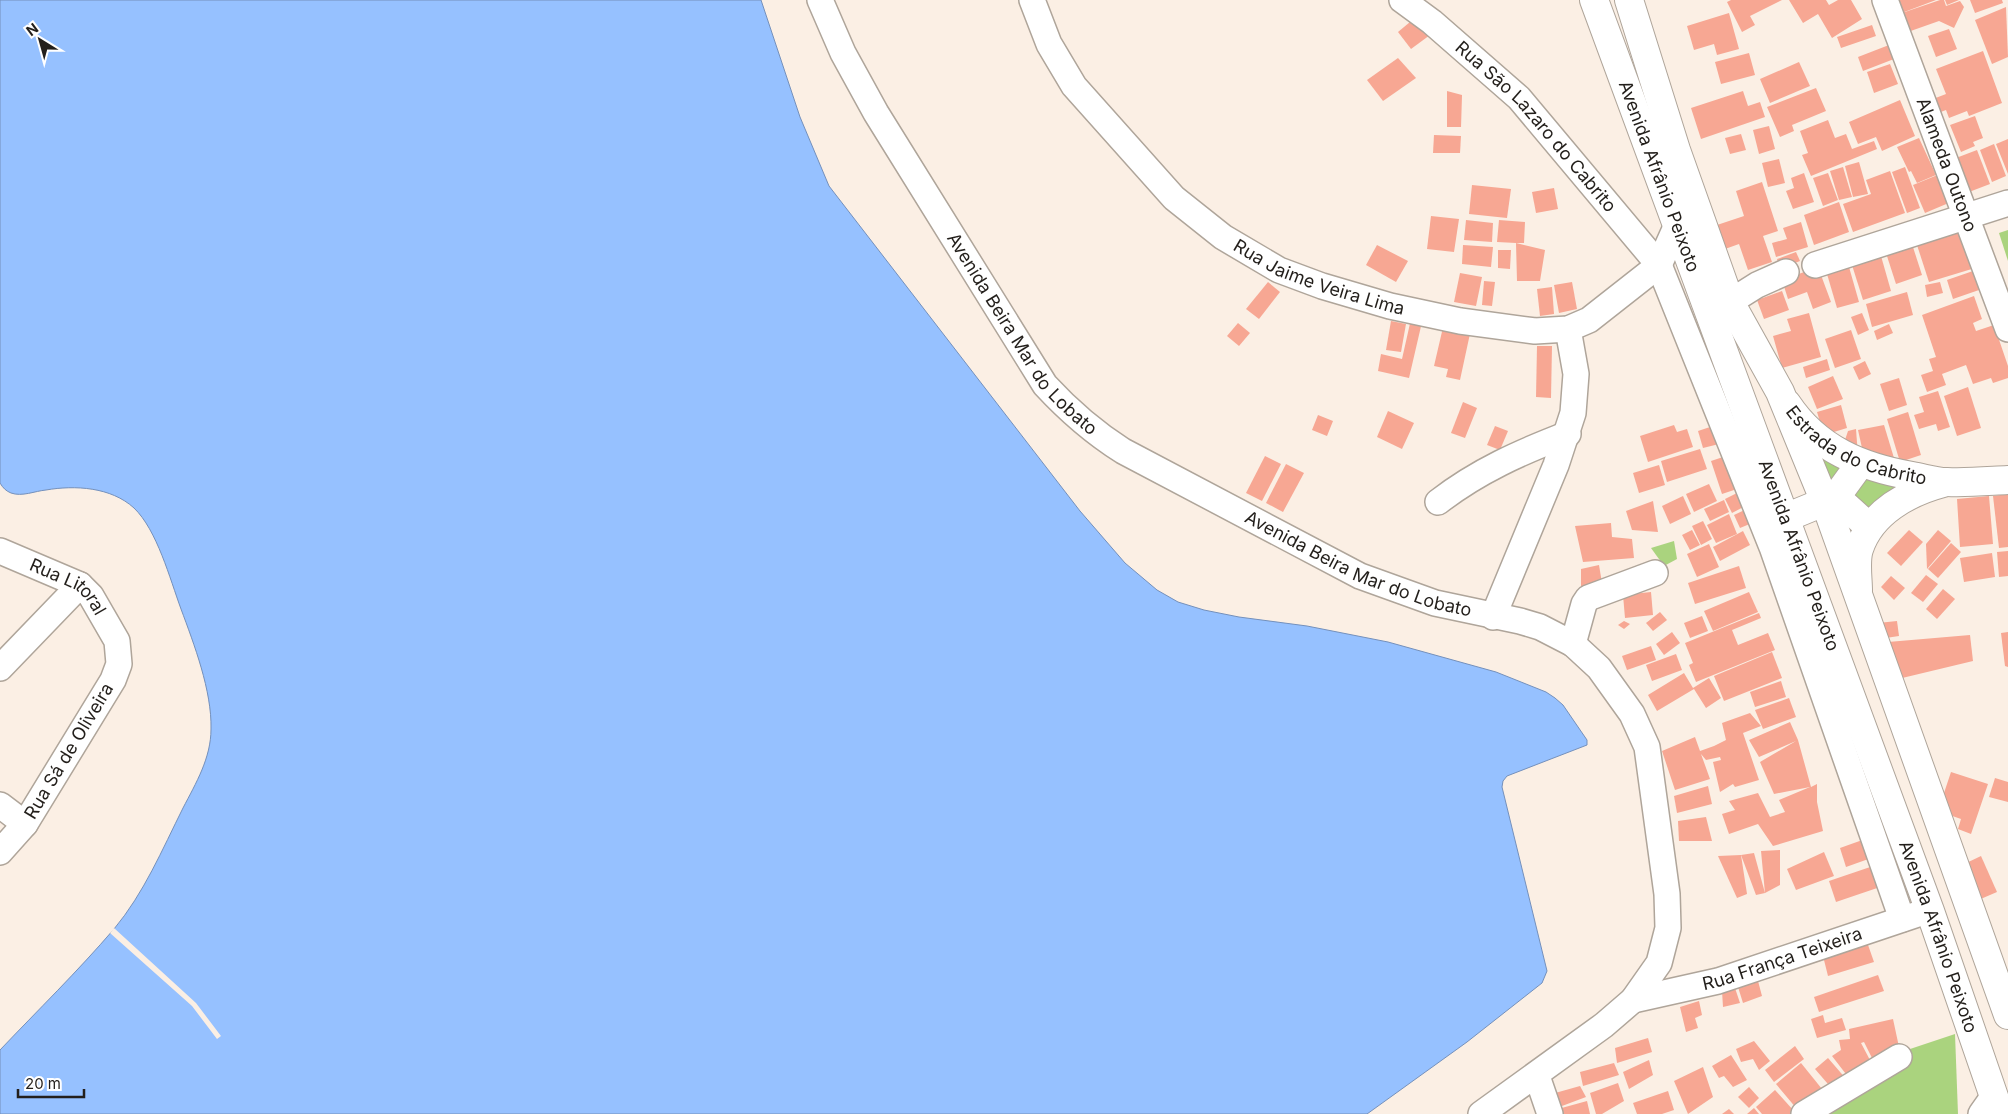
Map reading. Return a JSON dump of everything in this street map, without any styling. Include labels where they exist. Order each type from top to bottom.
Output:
[{"type":"main road","name":"Avenida Afrânio Peixoto","points":[[1594,0],[1930,911],[1991,1108]]},
{"type":"main road","name":"Avenida Afrânio Peixoto","points":[[1629,0],[1676,150],[1730,302],[1780,392],[1831,500],[1858,594],[2007,1006]]},
{"type":"main road","name":"Estrada do Cabrito","points":[[1780,392],[1794,414],[1818,438],[1836,452],[1860,464],[1945,482],[2008,480]]},
{"type":"main road","points":[[1785,518],[1831,500],[1860,464]]},
{"type":"main road","name":"Estrada do Cabrito","points":[[1858,594],[1858,550],[1869,527],[1893,505],[1919,490],[1945,482]]},
{"type":"main road","points":[[1831,500],[1869,527]]},
{"type":"street","name":"Avenida Beira Mar do Lobato","points":[[820,0],[843,52],[876,113],[1045,385],[1070,412],[1094,433],[1123,451],[1360,576],[1436,603],[1493,617],[1530,623],[1573,644],[1598,668],[1632,714],[1647,747],[1667,894],[1668,928],[1659,963],[1634,1000],[1537,1076],[1481,1114]]},
{"type":"street","name":"Rua Jaime Veira Lima","points":[[1032,0],[1049,44],[1074,86],[1174,198],[1223,237],[1279,270],[1322,286],[1390,306],[1502,328],[1535,331],[1568,329],[1589,320],[1658,265],[1677,225]]},
{"type":"street","name":"Rua São Lazaro do Cabrito","points":[[1402,0],[1432,22],[1519,98],[1658,265],[1772,547],[1902,919]]},
{"type":"street","name":"Alameda Outono","points":[[1885,0],[2008,329]]},
{"type":"street","points":[[1815,265],[2008,203]]},
{"type":"street","points":[[1730,302],[1757,285],[1786,272]]},
{"type":"street","points":[[1493,617],[1568,434],[1576,399],[1576,384],[1568,329]]},
{"type":"street","points":[[1438,502],[1492,466],[1568,434]]},
{"type":"street","name":"Rua Litoral","points":[[0,551],[80,585],[101,610],[117,641]]},
{"type":"street","points":[[1573,644],[1584,604],[1588,598],[1655,574]]},
{"type":"street","points":[[0,668],[80,585]]},
{"type":"street","name":"Rua Sá de Oliveira","points":[[0,852],[25,824],[113,680],[119,664],[117,641]]},
{"type":"street","points":[[0,805],[25,824]]},
{"type":"street","name":"Rua França Teixeira","points":[[1634,1000],[1718,981],[1930,911]]},
{"type":"street","points":[[1804,1114],[1899,1057]]},
{"type":"street","points":[[1537,1076],[1550,1114]]},
{"type":"green space","points":[[2008,230],[2008,261],[1999,233]]},
{"type":"green space","points":[[1805,439],[1909,480],[1850,548]]},
{"type":"green space","points":[[1674,541],[1677,559],[1664,566],[1651,548]]},
{"type":"green space","points":[[1955,1034],[1958,1114],[1812,1114],[1895,1054]]},
{"type":"water","points":[[0,0],[761,0],[800,117],[829,186],[1080,511],[1125,563],[1157,590],[1178,602],[1204,610],[1239,617],[1307,626],[1388,642],[1496,672],[1546,692],[1563,705],[1587,740],[1587,745],[1507,776],[1503,781],[1502,787],[1547,971],[1542,983],[1467,1042],[1367,1114],[0,1114],[0,1050],[100,945],[134,901],[152,871],[198,780],[206,760],[210,740],[211,714],[209,699],[196,652],[162,556],[150,529],[134,508],[115,496],[92,489],[57,488],[15,494],[3,488],[0,483]]},
{"type":"pier","points":[[114,928],[196,1003],[221,1036],[217,1039],[192,1006],[110,933]]},
{"type":"building","points":[[1731,0],[1782,0],[1750,16],[1755,25],[1742,32],[1727,2]]},
{"type":"building","points":[[1789,0],[1826,0],[1829,5],[1838,0],[1851,0],[1862,19],[1832,38],[1818,14],[1803,23]]},
{"type":"building","points":[[1894,0],[1936,0],[1899,14]]},
{"type":"building","points":[[1944,0],[1946,6],[1960,1],[1964,7],[1954,28],[1939,21],[1905,33],[1899,14]]},
{"type":"building","points":[[1945,0],[1959,0],[1947,5]]},
{"type":"building","points":[[1970,0],[2002,0],[2003,3],[1975,13]]},
{"type":"building","points":[[2006,7],[2008,57],[1992,64],[1975,20]]},
{"type":"building","points":[[1729,13],[1739,49],[1717,55],[1714,44],[1694,50],[1687,26]]},
{"type":"building","points":[[1416,17],[1430,35],[1411,49],[1398,32]]},
{"type":"building","points":[[1872,25],[1876,36],[1841,48],[1837,37]]},
{"type":"building","points":[[1949,29],[1957,49],[1936,57],[1928,36]]},
{"type":"building","points":[[1889,45],[1894,59],[1863,71],[1858,57]]},
{"type":"building","points":[[1983,51],[2002,103],[1969,116],[1967,111],[1949,118],[1946,110],[1938,113],[1933,99],[1946,94],[1936,69]]},
{"type":"building","points":[[1749,53],[1755,75],[1721,84],[1715,62]]},
{"type":"building","points":[[1398,58],[1416,78],[1383,101],[1367,80]]},
{"type":"building","points":[[1799,62],[1810,86],[1770,103],[1760,79]]},
{"type":"building","points":[[1890,64],[1898,84],[1874,93],[1867,72]]},
{"type":"building","points":[[1816,88],[1826,111],[1792,125],[1794,131],[1780,137],[1767,107]]},
{"type":"building","points":[[1447,91],[1462,95],[1461,127],[1447,127]]},
{"type":"building","points":[[1743,91],[1748,106],[1760,102],[1765,117],[1701,139],[1691,108]]},
{"type":"building","points":[[1900,100],[1915,136],[1882,151],[1876,137],[1858,144],[1849,122]]},
{"type":"building","points":[[1975,116],[1983,138],[1973,142],[1975,146],[1961,152],[1950,125]]},
{"type":"building","points":[[1828,120],[1835,138],[1846,134],[1852,149],[1874,141],[1877,149],[1811,176],[1802,155],[1808,153],[1800,131]]},
{"type":"building","points":[[1769,126],[1775,149],[1759,154],[1753,130]]},
{"type":"building","points":[[1741,134],[1746,150],[1730,154],[1725,138]]},
{"type":"building","points":[[1434,135],[1461,136],[1460,153],[1433,153]]},
{"type":"building","points":[[1919,138],[1936,175],[1917,183],[1911,171],[1909,172],[1897,147]]},
{"type":"building","points":[[2008,139],[2008,174],[1996,144]]},
{"type":"building","points":[[1994,144],[2006,176],[1992,182],[1980,150]]},
{"type":"building","points":[[1977,150],[1990,184],[1969,192],[1956,158]]},
{"type":"building","points":[[1779,159],[1785,183],[1768,187],[1762,163]]},
{"type":"building","points":[[1859,162],[1868,194],[1853,197],[1845,166]]},
{"type":"building","points":[[1843,167],[1852,197],[1839,200],[1830,171]]},
{"type":"building","points":[[1905,167],[1920,208],[1907,213],[1892,172]]},
{"type":"building","points":[[1890,171],[1905,213],[1853,232],[1843,204],[1871,194],[1866,180]]},
{"type":"building","points":[[1804,173],[1814,202],[1793,209],[1786,191],[1794,188],[1791,178]]},
{"type":"building","points":[[1828,173],[1838,200],[1823,206],[1813,178]]},
{"type":"building","points":[[1940,174],[1951,202],[1925,213],[1913,185]]},
{"type":"building","points":[[1762,182],[1778,231],[1763,236],[1772,262],[1748,270],[1739,244],[1725,249],[1717,225],[1744,216],[1736,191]]},
{"type":"building","points":[[1472,185],[1511,189],[1507,218],[1469,214]]},
{"type":"building","points":[[1554,188],[1558,209],[1536,213],[1532,192]]},
{"type":"building","points":[[1839,202],[1849,232],[1814,245],[1804,215]]},
{"type":"building","points":[[1431,216],[1459,219],[1454,252],[1427,249]]},
{"type":"building","points":[[1466,220],[1493,223],[1492,242],[1464,240]]},
{"type":"building","points":[[1499,220],[1525,222],[1524,243],[1497,242]]},
{"type":"building","points":[[1801,222],[1808,247],[1776,257],[1772,243],[1787,239],[1783,228]]},
{"type":"building","points":[[1962,228],[1975,268],[1929,282],[1916,242]]},
{"type":"building","points":[[1516,243],[1545,250],[1540,281],[1517,281]]},
{"type":"building","points":[[1912,244],[1922,275],[1896,284],[1886,253]]},
{"type":"building","points":[[1377,245],[1408,261],[1396,282],[1366,265]]},
{"type":"building","points":[[1463,245],[1493,247],[1491,267],[1462,264]]},
{"type":"building","points":[[1498,250],[1511,250],[1510,269],[1498,268]]},
{"type":"building","points":[[1796,252],[1800,261],[1780,269],[1777,259]]},
{"type":"building","points":[[1881,256],[1891,291],[1863,300],[1852,265]]},
{"type":"building","points":[[1818,267],[1831,302],[1813,309],[1807,292],[1788,299],[1782,280]]},
{"type":"building","points":[[1849,267],[1859,302],[1837,308],[1827,274]]},
{"type":"building","points":[[1973,271],[1979,290],[1953,299],[1947,280]]},
{"type":"building","points":[[1460,273],[1482,277],[1476,306],[1454,302]]},
{"type":"building","points":[[1484,281],[1495,282],[1492,306],[1482,305]]},
{"type":"building","points":[[1268,282],[1280,292],[1259,319],[1246,309]]},
{"type":"building","points":[[1572,282],[1577,309],[1559,313],[1554,285]]},
{"type":"building","points":[[1940,282],[1943,293],[1927,297],[1925,285]]},
{"type":"building","points":[[1552,287],[1554,314],[1540,316],[1537,289]]},
{"type":"building","points":[[1782,291],[1789,310],[1764,319],[1757,300]]},
{"type":"building","points":[[1907,292],[1913,315],[1872,327],[1866,304]]},
{"type":"building","points":[[1974,296],[1982,319],[1973,323],[1976,331],[1994,325],[2008,366],[2008,378],[1993,383],[1991,378],[1973,384],[1966,365],[1942,374],[1946,385],[1927,392],[1921,375],[1933,371],[1929,359],[1936,357],[1922,315]]},
{"type":"building","points":[[1809,313],[1821,357],[1782,368],[1773,336],[1791,331],[1787,319]]},
{"type":"building","points":[[1862,313],[1869,330],[1858,335],[1851,317]]},
{"type":"building","points":[[1411,319],[1422,322],[1409,378],[1378,371],[1381,354],[1402,359]]},
{"type":"building","points":[[1391,321],[1406,324],[1401,352],[1386,350]]},
{"type":"building","points":[[1238,323],[1250,333],[1239,346],[1227,336]]},
{"type":"building","points":[[1444,323],[1471,329],[1460,380],[1446,377],[1448,369],[1434,366]]},
{"type":"building","points":[[1889,324],[1893,333],[1877,340],[1874,331]]},
{"type":"building","points":[[1851,330],[1861,359],[1835,368],[1825,339]]},
{"type":"building","points":[[1537,346],[1552,346],[1551,398],[1536,397]]},
{"type":"building","points":[[1827,359],[1830,370],[1806,378],[1803,367]]},
{"type":"building","points":[[1865,361],[1871,374],[1859,380],[1853,367]]},
{"type":"building","points":[[1833,376],[1843,399],[1817,409],[1808,387]]},
{"type":"building","points":[[1899,378],[1907,405],[1889,411],[1880,384]]},
{"type":"building","points":[[1968,387],[1981,428],[1957,436],[1944,396]]},
{"type":"building","points":[[1938,391],[1950,427],[1938,431],[1936,424],[1919,429],[1914,415],[1924,412],[1919,397]]},
{"type":"building","points":[[1463,402],[1477,408],[1465,438],[1451,433]]},
{"type":"building","points":[[1841,405],[1847,428],[1824,435],[1817,412]]},
{"type":"building","points":[[1388,411],[1414,423],[1402,449],[1377,437]]},
{"type":"building","points":[[1908,412],[1921,455],[1900,462],[1887,419]]},
{"type":"building","points":[[1318,415],[1333,421],[1327,436],[1312,430]]},
{"type":"building","points":[[1674,425],[1677,432],[1687,429],[1693,447],[1648,462],[1640,436]]},
{"type":"building","points":[[1884,425],[1894,458],[1864,457],[1858,430]]},
{"type":"building","points":[[1495,426],[1508,431],[1500,450],[1487,445]]},
{"type":"building","points":[[1713,426],[1719,444],[1703,448],[1698,431]]},
{"type":"building","points":[[1856,429],[1858,456],[1842,449],[1848,431]]},
{"type":"building","points":[[1700,449],[1707,469],[1667,482],[1661,461]]},
{"type":"building","points":[[1265,456],[1281,464],[1262,501],[1246,493]]},
{"type":"building","points":[[1726,456],[1737,489],[1722,494],[1711,461]]},
{"type":"building","points":[[1286,464],[1304,473],[1283,512],[1266,503]]},
{"type":"building","points":[[1659,465],[1665,485],[1639,493],[1633,473]]},
{"type":"building","points":[[1709,484],[1717,501],[1694,512],[1686,494]]},
{"type":"building","points":[[1745,489],[1751,503],[1732,513],[1725,499]]},
{"type":"building","points":[[2008,494],[2008,547],[1999,548],[1993,496]]},
{"type":"building","points":[[1683,496],[1691,514],[1670,524],[1662,506]]},
{"type":"building","points":[[1989,496],[1993,544],[1960,547],[1957,499]]},
{"type":"building","points":[[1724,500],[1729,512],[1710,521],[1704,509]]},
{"type":"building","points":[[1653,501],[1658,532],[1632,530],[1626,511]]},
{"type":"building","points":[[1751,507],[1757,521],[1740,528],[1734,515]]},
{"type":"building","points":[[1729,514],[1737,534],[1716,543],[1707,525]]},
{"type":"building","points":[[1703,521],[1712,539],[1701,545],[1692,526]]},
{"type":"building","points":[[1611,523],[1612,537],[1632,539],[1634,558],[1583,562],[1575,526]]},
{"type":"building","points":[[1692,530],[1700,545],[1690,550],[1682,535]]},
{"type":"building","points":[[1909,530],[1923,542],[1901,566],[1887,553]]},
{"type":"building","points":[[1938,530],[1951,541],[1927,569],[1926,544]]},
{"type":"building","points":[[1743,531],[1750,545],[1720,561],[1713,547]]},
{"type":"building","points":[[1951,543],[1961,552],[1938,578],[1928,569]]},
{"type":"building","points":[[1709,544],[1719,567],[1697,577],[1687,554]]},
{"type":"building","points":[[2008,551],[2008,576],[1999,577],[1997,552]]},
{"type":"building","points":[[1992,553],[1995,577],[1964,582],[1960,558]]},
{"type":"building","points":[[1599,565],[1603,589],[1581,594],[1581,569]]},
{"type":"building","points":[[1739,566],[1746,588],[1695,604],[1688,583]]},
{"type":"building","points":[[1926,575],[1938,584],[1923,602],[1911,593]]},
{"type":"building","points":[[1891,576],[1905,588],[1894,600],[1881,587]]},
{"type":"building","points":[[1943,589],[1955,599],[1937,619],[1926,609]]},
{"type":"building","points":[[1651,592],[1653,615],[1625,618],[1623,595]]},
{"type":"building","points":[[1749,592],[1758,612],[1713,631],[1704,611]]},
{"type":"building","points":[[1660,612],[1667,620],[1653,631],[1646,623]]},
{"type":"building","points":[[1759,613],[1761,618],[1732,630],[1738,645],[1768,633],[1775,650],[1696,682],[1689,665],[1693,663],[1685,643]]},
{"type":"building","points":[[1702,616],[1708,631],[1690,638],[1684,623]]},
{"type":"building","points":[[1624,621],[1630,624],[1624,629],[1618,625]]},
{"type":"building","points":[[1897,621],[1899,636],[1879,639],[1878,623]]},
{"type":"building","points":[[1672,632],[1680,643],[1664,655],[1656,644]]},
{"type":"building","points":[[2008,632],[2008,667],[2005,666],[2001,633]]},
{"type":"building","points":[[1970,635],[1973,661],[1898,679],[1888,642]]},
{"type":"building","points":[[1651,646],[1656,660],[1627,670],[1622,656]]},
{"type":"building","points":[[1772,652],[1782,678],[1724,701],[1714,676]]},
{"type":"building","points":[[1676,654],[1682,670],[1652,681],[1646,665]]},
{"type":"building","points":[[1684,673],[1693,688],[1709,678],[1721,698],[1706,708],[1694,689],[1657,711],[1648,695]]},
{"type":"building","points":[[1781,681],[1786,697],[1755,707],[1750,692]]},
{"type":"building","points":[[1789,698],[1796,717],[1763,729],[1755,710]]},
{"type":"building","points":[[1750,713],[1761,726],[1743,733],[1759,780],[1735,787],[1733,784],[1720,792],[1713,762],[1721,760],[1720,757],[1706,760],[1701,754],[1710,779],[1675,790],[1662,751],[1695,737],[1700,751],[1714,746],[1726,740],[1722,723]]},
{"type":"building","points":[[1790,722],[1798,740],[1811,787],[1817,784],[1817,802],[1823,831],[1773,846],[1758,824],[1729,834],[1722,814],[1735,810],[1729,801],[1758,793],[1770,817],[1785,812],[1779,800],[1810,787],[1774,794],[1760,762],[1796,741],[1759,757],[1749,740]]},
{"type":"building","points":[[1951,772],[1988,784],[1971,834],[1958,829],[1961,819],[1938,811]]},
{"type":"building","points":[[1995,778],[2008,782],[2008,802],[1989,797]]},
{"type":"building","points":[[1708,786],[1712,804],[1677,813],[1674,796]]},
{"type":"building","points":[[1706,817],[1712,841],[1679,841],[1678,821]]},
{"type":"building","points":[[1868,838],[1874,857],[1846,867],[1840,848]]},
{"type":"building","points":[[1780,850],[1780,885],[1765,893],[1761,851]]},
{"type":"building","points":[[1824,852],[1834,876],[1796,890],[1787,869]]},
{"type":"building","points":[[1754,853],[1765,893],[1756,895],[1741,855]]},
{"type":"building","points":[[1741,855],[1747,894],[1737,898],[1718,856]]},
{"type":"building","points":[[1981,856],[1997,892],[1976,901],[1960,866]]},
{"type":"building","points":[[1879,864],[1886,885],[1836,902],[1829,881]]},
{"type":"building","points":[[1867,942],[1874,962],[1828,976],[1823,956]]},
{"type":"building","points":[[1878,975],[1884,991],[1819,1012],[1814,997]]},
{"type":"building","points":[[1758,981],[1762,996],[1743,1003],[1738,987]]},
{"type":"building","points":[[1735,988],[1740,1003],[1723,1007],[1722,991]]},
{"type":"building","points":[[1699,1001],[1702,1015],[1695,1018],[1698,1028],[1686,1032],[1680,1007]]},
{"type":"building","points":[[1823,1015],[1825,1023],[1842,1018],[1846,1030],[1817,1038],[1811,1019]]},
{"type":"building","points":[[1893,1019],[1899,1047],[1873,1060],[1864,1042],[1861,1043],[1871,1062],[1849,1078],[1832,1056],[1841,1050],[1839,1040],[1850,1039],[1849,1029]]},
{"type":"building","points":[[1648,1038],[1652,1052],[1617,1063],[1615,1048]]},
{"type":"building","points":[[1754,1041],[1770,1061],[1759,1070],[1753,1059],[1741,1062],[1736,1049]]},
{"type":"building","points":[[1795,1046],[1804,1059],[1774,1082],[1765,1070]]},
{"type":"building","points":[[1731,1055],[1747,1080],[1733,1087],[1724,1076],[1719,1078],[1712,1066]]},
{"type":"building","points":[[1828,1058],[1847,1080],[1834,1091],[1815,1069]]},
{"type":"building","points":[[1649,1060],[1653,1075],[1629,1089],[1623,1072]]},
{"type":"building","points":[[1614,1063],[1619,1075],[1583,1086],[1580,1072]]},
{"type":"building","points":[[1801,1063],[1822,1089],[1797,1109],[1776,1084]]},
{"type":"building","points":[[1703,1067],[1713,1097],[1688,1114],[1674,1081]]},
{"type":"building","points":[[1618,1083],[1624,1101],[1602,1114],[1596,1114],[1590,1093]]},
{"type":"building","points":[[1580,1086],[1586,1097],[1554,1109],[1548,1095]]},
{"type":"building","points":[[1749,1087],[1759,1098],[1749,1108],[1738,1097]]},
{"type":"building","points":[[1775,1090],[1794,1111],[1791,1114],[1762,1114],[1756,1107]]},
{"type":"building","points":[[1668,1091],[1674,1110],[1662,1114],[1637,1114],[1633,1103]]},
{"type":"building","points":[[1587,1101],[1590,1114],[1560,1114],[1558,1109]]},
{"type":"building","points":[[1754,1108],[1759,1114],[1747,1114]]},
{"type":"building","points":[[1729,1109],[1734,1114],[1722,1114]]}]
